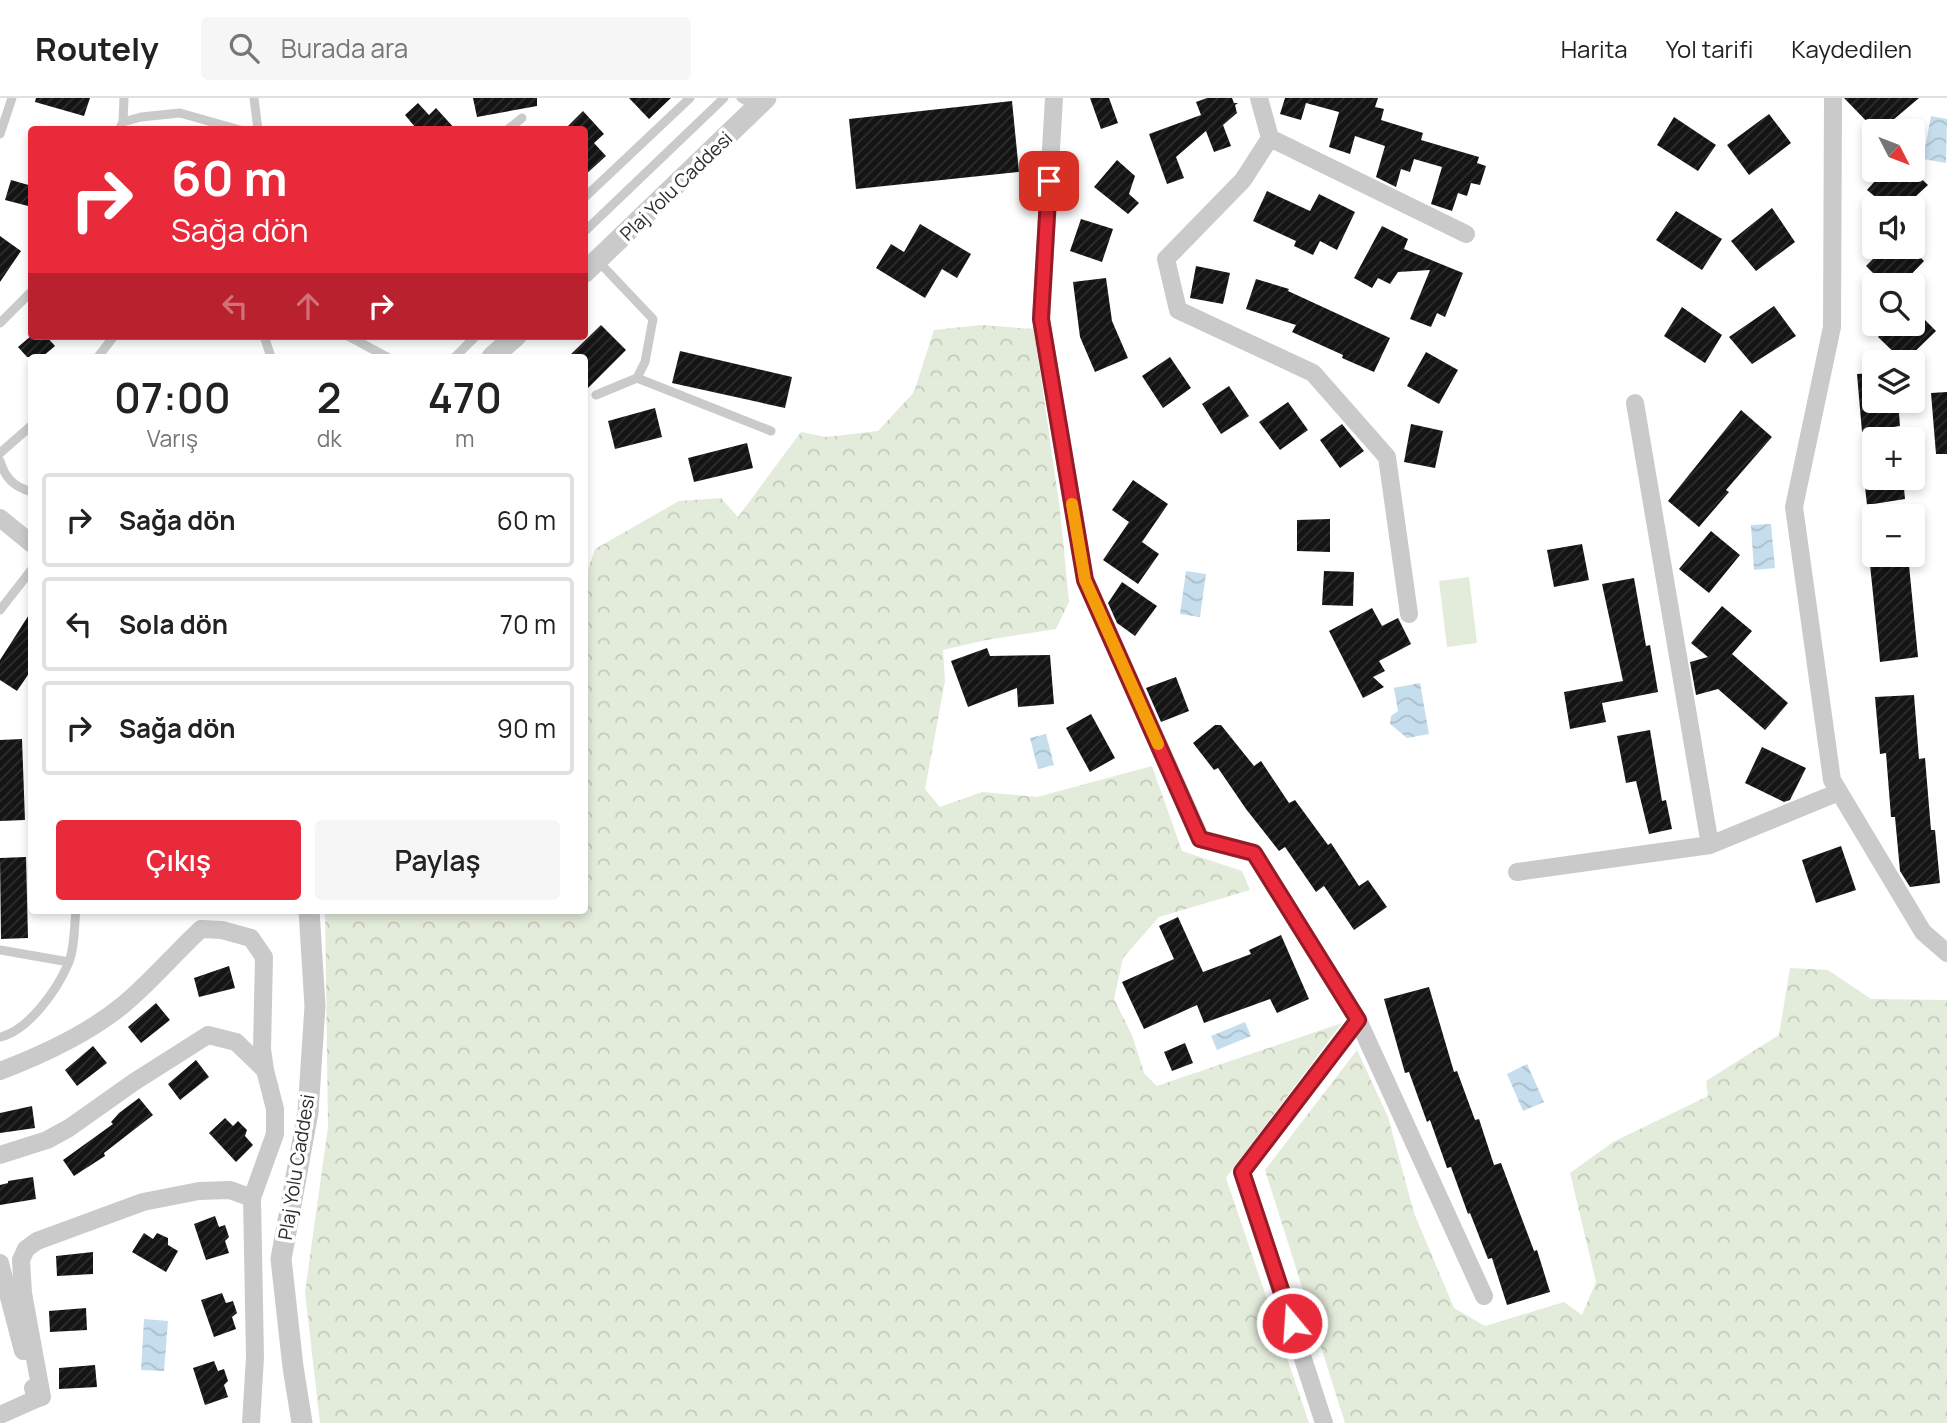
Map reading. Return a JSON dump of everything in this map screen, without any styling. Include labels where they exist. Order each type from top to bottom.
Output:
[{"type":"street","points":[[1054,98],[1041,319],[1085,580],[1200,839],[1254,853],[1358,1020],[1485,1296]]},
{"type":"street","points":[[1259,98],[1270,138],[1243,180],[1166,259],[1178,310],[1313,373],[1387,457],[1409,614]]},
{"type":"street","points":[[1833,98],[1832,327],[1794,507],[1832,780],[1923,932],[1947,953]]},
{"type":"street","name":"Plaj Yolu Caddesi","points":[[591,267],[755,101]]},
{"type":"street","points":[[1270,138],[1466,234]]},
{"type":"street","points":[[495,354],[511,340]]},
{"type":"street","points":[[1635,403],[1710,845]]},
{"type":"street","points":[[0,518],[28,541]]},
{"type":"street","points":[[1517,872],[1710,845],[1839,792]]},
{"type":"street","name":"Plaj Yolu Caddesi","points":[[302,1423],[281,1259],[308,1112],[315,1006],[309,914]]},
{"type":"street","points":[[0,1071],[32,1059],[123,1005],[201,929],[222,930],[251,938],[264,957],[262,1049],[275,1109],[275,1134],[252,1198],[255,1356],[251,1423]]},
{"type":"street","points":[[1324,1423],[1242,1172],[1358,1020]]},
{"type":"street","points":[[0,1155],[47,1140],[69,1128],[208,1035],[236,1042],[265,1070]]},
{"type":"street","points":[[0,1415],[42,1397],[23,1293],[21,1260],[26,1249],[37,1241],[143,1202],[199,1191],[230,1190],[252,1198]]},
{"type":"street","points":[[0,1262],[36,1399]]},
{"type":"lane","points":[[0,134],[12,98]]},
{"type":"lane","points":[[121,126],[124,98]]},
{"type":"lane","points":[[254,98],[258,126]]},
{"type":"lane","points":[[588,194],[690,98]]},
{"type":"lane","points":[[588,228],[724,98]]},
{"type":"lane","points":[[121,126],[141,117],[180,113],[226,126]]},
{"type":"lane","points":[[512,126],[522,118]]},
{"type":"lane","points":[[591,267],[653,319],[645,362],[637,378],[596,395]]},
{"type":"lane","points":[[0,323],[28,295]]},
{"type":"lane","points":[[100,354],[111,340]]},
{"type":"lane","points":[[364,340],[383,354]]},
{"type":"lane","points":[[458,354],[472,340]]},
{"type":"lane","points":[[637,378],[771,431]]},
{"type":"lane","points":[[0,453],[28,428]]},
{"type":"lane","points":[[0,461],[4,472],[18,488],[28,491]]},
{"type":"lane","points":[[0,610],[28,574]]},
{"type":"lane","points":[[0,1037],[11,1035],[42,1007],[69,962],[75,914]]},
{"type":"lane","points":[[0,950],[69,962]]},
{"type":"green space","points":[[981,325],[1034,329],[1060,510],[1069,602],[1056,629],[943,650],[945,681],[925,789],[940,807],[982,792],[1037,797],[1152,766],[1182,851],[1242,871],[1250,890],[1159,917],[1123,958],[1114,999],[1132,1035],[1144,1073],[1157,1086],[1342,1023],[1226,1178],[1309,1423],[320,1423],[305,1292],[328,1127],[325,914],[588,914],[588,569],[595,549],[679,501],[721,498],[738,517],[801,432],[826,437],[878,431],[914,392],[934,330]]},
{"type":"green space","points":[[1469,577],[1477,643],[1447,647],[1439,581]]},
{"type":"green space","points":[[1790,968],[1828,970],[1871,999],[1947,1000],[1947,1423],[1345,1423],[1265,1170],[1357,1050],[1388,1117],[1414,1213],[1454,1308],[1485,1326],[1564,1302],[1582,1315],[1596,1282],[1570,1173],[1613,1142],[1708,1096],[1706,1081],[1779,1035]]},
{"type":"water","points":[[1931,116],[1947,119],[1946,163],[1925,159]]},
{"type":"water","points":[[1771,524],[1775,568],[1754,570],[1751,525]]},
{"type":"water","points":[[1186,571],[1206,574],[1200,617],[1180,614]]},
{"type":"water","points":[[1420,683],[1429,734],[1407,738],[1390,724],[1391,716],[1398,711],[1394,688]]},
{"type":"water","points":[[1046,734],[1054,765],[1038,769],[1030,738]]},
{"type":"water","points":[[1245,1022],[1251,1036],[1217,1050],[1211,1036]]},
{"type":"water","points":[[1527,1064],[1544,1102],[1523,1111],[1507,1074]]},
{"type":"water","points":[[144,1319],[168,1321],[164,1371],[141,1370]]},
{"type":"building","points":[[36,98],[90,98],[84,116],[35,102]]},
{"type":"building","points":[[473,98],[537,98],[537,106],[477,117]]},
{"type":"building","points":[[629,98],[671,98],[649,119]]},
{"type":"building","points":[[1090,98],[1109,98],[1118,123],[1101,129]]},
{"type":"building","points":[[1207,98],[1232,98],[1234,103],[1238,103],[1235,105],[1237,113],[1223,125],[1231,146],[1214,152],[1206,131],[1176,157],[1184,178],[1167,184],[1149,134],[1201,115],[1196,102]]},
{"type":"building","points":[[1285,98],[1378,98],[1375,107],[1384,109],[1381,120],[1423,133],[1421,140],[1479,157],[1477,163],[1486,166],[1480,185],[1471,183],[1467,196],[1458,193],[1452,211],[1431,204],[1442,167],[1414,159],[1410,172],[1401,169],[1396,187],[1376,177],[1385,146],[1355,136],[1350,154],[1329,147],[1339,112],[1306,103],[1301,120],[1280,114]]},
{"type":"building","points":[[1844,98],[1919,98],[1894,119],[1864,119]]},
{"type":"building","points":[[1012,101],[1019,172],[856,189],[849,119]]},
{"type":"building","points":[[418,103],[429,115],[436,108],[452,126],[414,126],[405,115]]},
{"type":"building","points":[[583,111],[604,134],[594,143],[606,156],[588,172],[588,126],[568,126]]},
{"type":"building","points":[[1769,114],[1791,143],[1749,175],[1727,145]]},
{"type":"building","points":[[1674,117],[1716,145],[1698,171],[1657,145]]},
{"type":"building","points":[[1117,160],[1135,176],[1129,194],[1139,203],[1128,214],[1094,187]]},
{"type":"building","points":[[11,180],[28,185],[28,206],[5,200]]},
{"type":"building","points":[[1874,182],[1925,182],[1928,185],[1916,196],[1874,196],[1867,190]]},
{"type":"building","points":[[1267,191],[1310,211],[1319,194],[1355,212],[1337,250],[1320,241],[1313,255],[1294,246],[1296,241],[1253,221]]},
{"type":"building","points":[[1772,208],[1795,242],[1756,271],[1731,241]]},
{"type":"building","points":[[1676,211],[1722,239],[1702,270],[1656,240]]},
{"type":"building","points":[[1081,219],[1113,229],[1102,262],[1070,251]]},
{"type":"building","points":[[920,224],[971,254],[957,278],[942,269],[925,298],[876,268],[891,244],[904,252]]},
{"type":"building","points":[[1382,226],[1408,239],[1404,249],[1463,273],[1445,317],[1437,313],[1431,327],[1410,319],[1430,270],[1398,272],[1390,284],[1378,278],[1372,288],[1354,278]]},
{"type":"building","points":[[0,236],[21,251],[0,282]]},
{"type":"building","points":[[1873,259],[1924,261],[1912,273],[1873,273],[1866,266]]},
{"type":"building","points":[[1196,266],[1230,273],[1223,304],[1190,298]]},
{"type":"building","points":[[1106,278],[1112,321],[1128,358],[1095,372],[1080,337],[1073,282]]},
{"type":"building","points":[[1256,279],[1289,289],[1288,291],[1390,338],[1374,372],[1292,332],[1296,325],[1246,309]]},
{"type":"building","points":[[1774,306],[1796,336],[1752,364],[1729,337]]},
{"type":"building","points":[[1682,307],[1722,335],[1705,363],[1664,336]]},
{"type":"building","points":[[1925,320],[1936,331],[1916,350],[1892,350],[1878,337],[1925,336]]},
{"type":"building","points":[[601,325],[626,350],[588,388],[588,354],[571,354]]},
{"type":"building","points":[[28,339],[50,340],[55,346],[46,354],[28,354],[28,357],[18,347]]},
{"type":"building","points":[[680,351],[792,377],[785,408],[672,383]]},
{"type":"building","points":[[1426,352],[1458,370],[1439,404],[1407,386]]},
{"type":"building","points":[[1170,357],[1191,388],[1163,408],[1142,376]]},
{"type":"building","points":[[1857,374],[1862,374],[1862,413],[1899,413],[1900,426],[1862,427],[1862,432]]},
{"type":"building","points":[[1229,386],[1249,416],[1221,434],[1202,404]]},
{"type":"building","points":[[1947,392],[1947,454],[1936,454],[1931,393]]},
{"type":"building","points":[[1288,402],[1308,430],[1280,450],[1259,422]]},
{"type":"building","points":[[655,408],[662,437],[615,449],[608,421]]},
{"type":"building","points":[[1741,410],[1772,437],[1726,490],[1729,492],[1699,527],[1668,501]]},
{"type":"building","points":[[1342,424],[1364,451],[1340,468],[1320,440]]},
{"type":"building","points":[[1411,424],[1443,431],[1435,468],[1404,462]]},
{"type":"building","points":[[747,443],[753,468],[694,482],[688,458]]},
{"type":"building","points":[[1133,480],[1168,504],[1142,542],[1159,554],[1138,584],[1103,560],[1129,522],[1112,510]]},
{"type":"building","points":[[1865,490],[1904,490],[1905,499],[1867,504]]},
{"type":"building","points":[[1330,519],[1330,552],[1297,551],[1297,520]]},
{"type":"building","points":[[1711,531],[1740,555],[1709,593],[1679,569]]},
{"type":"building","points":[[1582,544],[1589,580],[1554,587],[1547,550]]},
{"type":"building","points":[[1870,567],[1909,567],[1918,657],[1880,662]]},
{"type":"building","points":[[1324,571],[1354,572],[1353,606],[1322,605]]},
{"type":"building","points":[[1634,578],[1646,646],[1650,645],[1658,692],[1602,703],[1606,722],[1570,729],[1564,692],[1623,681],[1602,584]]},
{"type":"building","points":[[1122,582],[1157,606],[1135,636],[1117,623],[1108,603]]},
{"type":"building","points":[[1722,606],[1752,631],[1732,654],[1788,703],[1765,730],[1718,689],[1696,695],[1690,662],[1708,657],[1691,643]]},
{"type":"building","points":[[1372,608],[1382,626],[1398,618],[1411,644],[1379,661],[1385,671],[1373,677],[1384,687],[1363,698],[1329,631]]},
{"type":"building","points":[[28,616],[28,675],[17,691],[0,680],[0,660]]},
{"type":"building","points":[[987,648],[990,656],[1050,655],[1054,704],[1018,707],[1017,688],[968,707],[951,661]]},
{"type":"building","points":[[1176,677],[1189,711],[1161,722],[1146,688]]},
{"type":"building","points":[[1914,695],[1919,759],[1925,758],[1931,830],[1935,830],[1940,883],[1910,887],[1900,871],[1895,817],[1891,817],[1886,753],[1880,754],[1875,697]]},
{"type":"building","points":[[1091,714],[1115,758],[1090,772],[1066,728]]},
{"type":"building","points":[[1215,725],[1221,725],[1254,766],[1261,761],[1289,803],[1295,800],[1328,845],[1331,843],[1359,886],[1368,880],[1387,907],[1354,930],[1324,886],[1316,892],[1285,847],[1279,851],[1218,768],[1214,770],[1193,743]]},
{"type":"building","points":[[1650,730],[1662,801],[1666,800],[1672,829],[1649,834],[1636,781],[1626,783],[1617,736]]},
{"type":"building","points":[[22,739],[25,820],[0,821],[0,740]]},
{"type":"building","points":[[1762,747],[1806,768],[1790,800],[1784,802],[1745,783]]},
{"type":"building","points":[[1841,846],[1856,890],[1816,903],[1802,860]]},
{"type":"building","points":[[26,857],[28,938],[1,939],[0,858]]},
{"type":"building","points":[[1178,917],[1203,972],[1251,954],[1249,950],[1281,935],[1309,999],[1277,1013],[1270,999],[1204,1023],[1197,1005],[1144,1029],[1122,982],[1174,959],[1159,926]]},
{"type":"building","points":[[229,966],[235,988],[199,997],[194,978]]},
{"type":"building","points":[[1429,987],[1454,1072],[1457,1071],[1475,1120],[1479,1119],[1494,1165],[1501,1163],[1534,1251],[1537,1250],[1550,1292],[1507,1305],[1492,1258],[1488,1259],[1451,1167],[1447,1168],[1409,1072],[1405,1073],[1384,999]]},
{"type":"building","points":[[156,1003],[170,1020],[141,1043],[128,1027]]},
{"type":"building","points":[[1185,1043],[1193,1063],[1172,1071],[1164,1052]]},
{"type":"building","points":[[93,1046],[107,1063],[77,1086],[65,1070]]},
{"type":"building","points":[[196,1060],[209,1077],[180,1100],[168,1084]]},
{"type":"building","points":[[139,1098],[153,1115],[104,1153],[105,1156],[74,1176],[63,1160],[113,1124],[111,1122],[119,1113]]},
{"type":"building","points":[[32,1106],[35,1128],[0,1133],[0,1113]]},
{"type":"building","points":[[225,1118],[233,1126],[238,1121],[247,1130],[245,1136],[253,1145],[236,1162],[209,1133]]},
{"type":"building","points":[[33,1177],[36,1199],[0,1205],[0,1185]]},
{"type":"building","points":[[215,1216],[219,1227],[225,1225],[229,1237],[225,1241],[229,1253],[206,1260],[194,1224]]},
{"type":"building","points":[[144,1233],[153,1239],[157,1233],[168,1238],[168,1245],[178,1251],[166,1272],[132,1252]]},
{"type":"building","points":[[93,1252],[93,1274],[57,1276],[56,1256]]},
{"type":"building","points":[[222,1293],[226,1303],[233,1301],[237,1313],[232,1317],[236,1329],[214,1337],[201,1300]]},
{"type":"building","points":[[86,1308],[87,1330],[50,1332],[49,1311]]},
{"type":"building","points":[[214,1361],[218,1371],[224,1369],[228,1381],[224,1385],[228,1397],[205,1405],[193,1368]]},
{"type":"building","points":[[95,1365],[97,1387],[59,1389],[59,1368]]},
{"type":"slow traffic","points":[[1072,504],[1085,580],[1158,744]]},
{"type":"route","points":[[1049,181],[1041,319],[1085,580],[1200,839],[1254,853],[1358,1020],[1242,1172],[1292,1323]]}]
